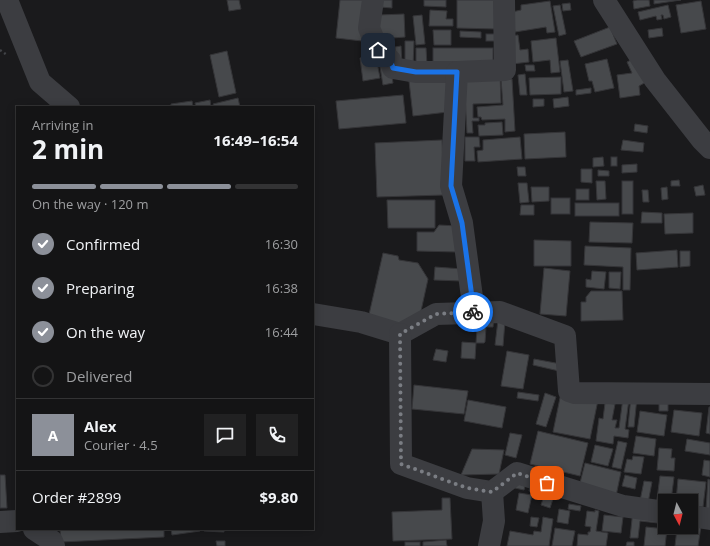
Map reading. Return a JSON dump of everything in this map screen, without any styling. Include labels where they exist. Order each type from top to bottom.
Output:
[{"type":"street","points":[[7,0],[40,82],[68,106]]},
{"type":"street","points":[[373,0],[369,28],[378,50],[390,60],[393,68],[416,72],[505,70],[504,0]]},
{"type":"street","points":[[604,0],[655,80],[710,148]]},
{"type":"street","points":[[457,72],[451,186],[462,223],[474,312]]},
{"type":"street","points":[[314,314],[361,322],[400,334],[436,314],[500,312],[565,336],[569,391],[575,393],[710,394]]},
{"type":"street","points":[[400,334],[401,464],[467,488],[492,492],[517,473],[623,506],[658,511]]},
{"type":"street","points":[[488,546],[494,521],[492,492]]},
{"type":"street","points":[[698,517],[710,519]]},
{"type":"street","points":[[0,522],[16,521]]},
{"type":"street","points":[[36,530],[52,541],[54,546]]},
{"type":"building","points":[[227,0],[239,0],[241,9],[229,11]]},
{"type":"building","points":[[340,0],[366,0],[362,41],[336,38]]},
{"type":"building","points":[[380,0],[392,0],[392,8],[380,7]]},
{"type":"building","points":[[424,0],[446,0],[446,7],[424,6]]},
{"type":"building","points":[[457,0],[497,0],[496,29],[457,28]]},
{"type":"building","points":[[649,0],[650,6],[634,9],[633,1]]},
{"type":"building","points":[[654,0],[681,0],[654,4]]},
{"type":"building","points":[[550,1],[555,32],[547,33],[546,27],[515,32],[512,12],[521,10],[521,5]]},
{"type":"building","points":[[701,1],[706,29],[681,33],[676,5]]},
{"type":"building","points":[[570,3],[571,10],[563,11],[562,4]]},
{"type":"building","points":[[560,5],[566,34],[559,36],[553,6]]},
{"type":"building","points":[[668,5],[671,17],[664,19],[663,15],[661,15],[662,19],[657,20],[656,16],[640,20],[638,12]]},
{"type":"building","points":[[430,10],[447,11],[446,19],[453,19],[453,26],[429,26]]},
{"type":"building","points":[[404,14],[405,37],[380,39],[379,15]]},
{"type":"building","points":[[422,15],[425,44],[416,45],[413,16]]},
{"type":"building","points":[[610,27],[617,44],[581,57],[574,41]]},
{"type":"building","points":[[662,28],[663,36],[649,38],[648,30]]},
{"type":"building","points":[[433,30],[451,30],[451,45],[434,45]]},
{"type":"building","points":[[460,31],[481,32],[481,38],[460,37]]},
{"type":"building","points":[[486,34],[497,34],[497,41],[486,41]]},
{"type":"building","points":[[518,35],[520,50],[528,49],[529,62],[512,64],[508,36]]},
{"type":"building","points":[[556,38],[560,72],[551,73],[550,60],[533,62],[531,41]]},
{"type":"building","points":[[405,41],[414,41],[413,66],[405,66]]},
{"type":"building","points":[[401,46],[402,67],[396,68],[395,47]]},
{"type":"building","points":[[416,48],[426,48],[427,66],[416,67]]},
{"type":"building","points":[[433,48],[493,48],[493,68],[433,68]]},
{"type":"building","points":[[227,51],[236,93],[219,97],[210,55]]},
{"type":"building","points":[[376,56],[380,78],[363,81],[360,58]]},
{"type":"building","points":[[635,58],[646,82],[639,86],[640,95],[620,98],[617,75],[632,73],[627,62]]},
{"type":"building","points":[[607,59],[614,88],[595,92],[592,81],[589,81],[585,64]]},
{"type":"building","points":[[568,60],[573,91],[564,92],[560,61]]},
{"type":"building","points":[[390,65],[393,83],[383,85],[380,67]]},
{"type":"building","points":[[525,65],[534,65],[535,71],[526,71]]},
{"type":"building","points":[[500,74],[501,103],[473,104],[473,118],[479,118],[479,121],[472,121],[473,133],[467,133],[464,76]]},
{"type":"building","points":[[525,74],[527,95],[520,95],[518,75]]},
{"type":"building","points":[[450,77],[448,112],[413,116],[409,81]]},
{"type":"building","points":[[561,77],[561,94],[530,95],[529,78]]},
{"type":"building","points":[[501,79],[512,79],[515,131],[505,132],[505,119],[482,120],[481,117],[478,117],[477,107],[503,105]]},
{"type":"building","points":[[591,88],[591,93],[576,95],[576,90]]},
{"type":"building","points":[[403,95],[406,123],[339,129],[336,101]]},
{"type":"building","points":[[568,97],[569,106],[554,108],[553,99]]},
{"type":"building","points":[[238,98],[240,106],[214,106],[213,104]]},
{"type":"building","points":[[533,99],[544,99],[544,106],[533,107]]},
{"type":"building","points":[[210,100],[211,106],[196,106],[195,103]]},
{"type":"building","points":[[192,101],[193,106],[171,106],[171,104]]},
{"type":"building","points":[[502,122],[503,135],[479,136],[478,125]]},
{"type":"building","points":[[635,124],[648,126],[647,133],[634,131]]},
{"type":"building","points":[[565,132],[566,157],[525,159],[524,134]]},
{"type":"building","points":[[465,137],[479,137],[480,147],[474,147],[475,161],[465,161]]},
{"type":"building","points":[[520,137],[522,159],[478,162],[477,151],[483,150],[483,140]]},
{"type":"building","points":[[442,140],[444,195],[377,197],[375,143]]},
{"type":"building","points":[[623,140],[644,143],[643,152],[621,150]]},
{"type":"building","points":[[603,157],[604,166],[593,167],[593,158]]},
{"type":"building","points":[[611,157],[617,157],[617,166],[611,166]]},
{"type":"building","points":[[637,164],[637,172],[622,173],[622,165]]},
{"type":"building","points":[[517,167],[525,167],[526,176],[518,176]]},
{"type":"building","points":[[581,169],[592,169],[592,183],[581,182]]},
{"type":"building","points":[[598,170],[609,171],[609,176],[598,176]]},
{"type":"building","points":[[679,180],[680,186],[671,186],[671,181]]},
{"type":"building","points":[[596,181],[605,181],[606,199],[597,200]]},
{"type":"building","points":[[622,181],[633,181],[633,214],[622,214]]},
{"type":"building","points":[[518,183],[527,183],[529,202],[520,203]]},
{"type":"building","points":[[703,185],[705,195],[696,196],[694,187]]},
{"type":"building","points":[[531,187],[549,187],[549,201],[532,202]]},
{"type":"building","points":[[667,187],[668,199],[662,200],[661,188]]},
{"type":"building","points":[[576,189],[589,189],[589,200],[576,200]]},
{"type":"building","points":[[642,190],[648,190],[649,202],[643,202]]},
{"type":"building","points":[[551,198],[570,198],[570,214],[551,214]]},
{"type":"building","points":[[387,200],[435,200],[435,228],[388,228]]},
{"type":"building","points":[[575,203],[619,203],[619,216],[575,216]]},
{"type":"building","points":[[521,205],[534,205],[534,215],[520,215]]},
{"type":"building","points":[[642,212],[662,213],[662,223],[641,223]]},
{"type":"building","points":[[693,213],[693,233],[665,234],[664,214]]},
{"type":"building","points":[[590,222],[633,223],[632,243],[589,242]]},
{"type":"building","points":[[439,225],[458,226],[457,252],[417,251],[417,232],[434,232]]},
{"type":"building","points":[[534,240],[571,241],[571,266],[534,266]]},
{"type":"building","points":[[585,246],[631,248],[630,290],[623,290],[623,267],[584,265]]},
{"type":"building","points":[[677,250],[678,267],[637,270],[636,253]]},
{"type":"building","points":[[680,251],[690,251],[690,266],[680,267]]},
{"type":"building","points":[[383,253],[398,256],[399,260],[418,263],[428,279],[421,311],[401,326],[368,319]]},
{"type":"building","points":[[435,267],[463,269],[462,281],[434,280]]},
{"type":"building","points":[[544,268],[570,271],[566,316],[540,314]]},
{"type":"building","points":[[592,271],[606,272],[604,289],[586,287],[586,279],[591,280]]},
{"type":"building","points":[[609,272],[621,272],[620,289],[609,288]]},
{"type":"building","points":[[591,291],[622,291],[623,320],[581,321],[581,302],[586,302],[586,297]]},
{"type":"building","points":[[478,314],[494,315],[493,327],[486,327],[484,343],[476,343]]},
{"type":"building","points":[[498,320],[505,321],[503,346],[495,345]]},
{"type":"building","points":[[462,342],[476,343],[475,359],[461,358]]},
{"type":"building","points":[[436,349],[448,351],[446,362],[433,360]]},
{"type":"building","points":[[507,351],[529,355],[523,389],[501,386]]},
{"type":"building","points":[[534,359],[561,364],[559,371],[533,365]]},
{"type":"building","points":[[414,385],[468,391],[464,414],[412,409]]},
{"type":"building","points":[[518,392],[539,395],[538,401],[517,398]]},
{"type":"building","points":[[545,393],[556,397],[546,427],[536,424]]},
{"type":"building","points":[[561,393],[598,400],[590,439],[553,432]]},
{"type":"building","points":[[631,397],[637,397],[634,427],[628,427]]},
{"type":"building","points":[[623,398],[629,399],[625,429],[629,430],[628,438],[614,436],[613,444],[596,441],[599,418],[603,419],[605,403],[615,404],[612,420],[617,420],[615,428],[619,428]]},
{"type":"building","points":[[468,400],[506,407],[502,428],[464,421]]},
{"type":"building","points":[[659,400],[668,401],[668,411],[659,411]]},
{"type":"building","points":[[710,407],[710,434],[706,433]]},
{"type":"building","points":[[674,410],[702,413],[699,436],[671,432]]},
{"type":"building","points":[[640,411],[667,415],[664,436],[637,432]]},
{"type":"building","points":[[538,431],[588,443],[580,476],[530,464]]},
{"type":"building","points":[[510,433],[522,435],[516,458],[505,455]]},
{"type":"building","points":[[636,436],[656,439],[654,456],[633,453]]},
{"type":"building","points":[[687,439],[710,443],[710,455],[685,451]]},
{"type":"building","points":[[618,441],[627,443],[621,469],[612,467]]},
{"type":"building","points":[[595,445],[613,449],[608,466],[591,462]]},
{"type":"building","points":[[659,448],[672,449],[671,458],[675,458],[674,471],[657,470]]},
{"type":"building","points":[[472,449],[504,450],[499,474],[461,475]]},
{"type":"building","points":[[633,456],[644,457],[641,474],[624,472],[627,459],[632,460]]},
{"type":"building","points":[[704,460],[710,461],[710,477],[702,475]]},
{"type":"building","points":[[585,463],[621,472],[616,496],[579,487]]},
{"type":"building","points":[[0,475],[5,475],[7,508],[0,508]]},
{"type":"building","points":[[625,475],[637,478],[635,489],[622,486]]},
{"type":"building","points":[[660,476],[674,477],[672,494],[658,494],[658,506],[656,507]]},
{"type":"building","points":[[517,479],[526,481],[524,490],[515,488]]},
{"type":"building","points":[[678,479],[706,482],[703,507],[698,507],[698,494],[677,494]]},
{"type":"building","points":[[708,479],[710,480],[710,510],[706,509]]},
{"type":"building","points":[[644,481],[652,482],[648,503],[640,501]]},
{"type":"building","points":[[531,483],[541,486],[539,494],[529,491]]},
{"type":"building","points":[[547,487],[556,490],[550,508],[541,505]]},
{"type":"building","points":[[519,493],[532,495],[528,513],[516,510]]},
{"type":"building","points":[[442,498],[450,498],[452,539],[393,541],[392,512],[442,510]]},
{"type":"building","points":[[569,504],[581,506],[580,511],[568,509]]},
{"type":"building","points":[[559,509],[570,511],[568,524],[557,522]]},
{"type":"building","points":[[595,510],[599,511],[596,531],[608,533],[606,546],[577,546],[578,534],[588,535],[588,532],[590,532],[591,527],[585,526],[587,511],[595,512]]},
{"type":"building","points":[[633,510],[658,516],[658,523],[640,521],[638,538],[630,538]]},
{"type":"building","points":[[604,515],[623,517],[621,533],[602,531]]},
{"type":"building","points":[[531,517],[539,518],[537,527],[530,526]]},
{"type":"building","points":[[543,517],[553,519],[549,546],[507,546],[510,531],[533,535],[534,531],[541,532]]},
{"type":"building","points":[[702,520],[698,546],[675,546],[676,534],[698,534],[698,523]]},
{"type":"building","points":[[646,527],[658,528],[658,534],[666,534],[665,546],[644,546]]},
{"type":"building","points":[[555,528],[575,531],[572,546],[552,546]]},
{"type":"building","points":[[60,530],[164,530],[164,537],[61,542]]},
{"type":"building","points":[[171,530],[200,530],[200,531],[172,535]]},
{"type":"building","points":[[224,530],[224,532],[204,531]]},
{"type":"building","points":[[446,540],[447,546],[423,546],[423,542]]},
{"type":"building","points":[[216,541],[225,541],[225,546],[217,546]]},
{"type":"building","points":[[405,542],[420,542],[420,546],[405,546]]},
{"type":"building","points":[[627,542],[634,542],[634,546],[626,546]]},
{"type":"way so far","points":[[473,312],[436,314],[400,334],[401,464],[467,488],[492,492],[517,473],[547,483]]},
{"type":"route","points":[[378,50],[390,60],[393,68],[400,70],[435,73],[457,72],[451,186],[462,223],[473,312]]}]
